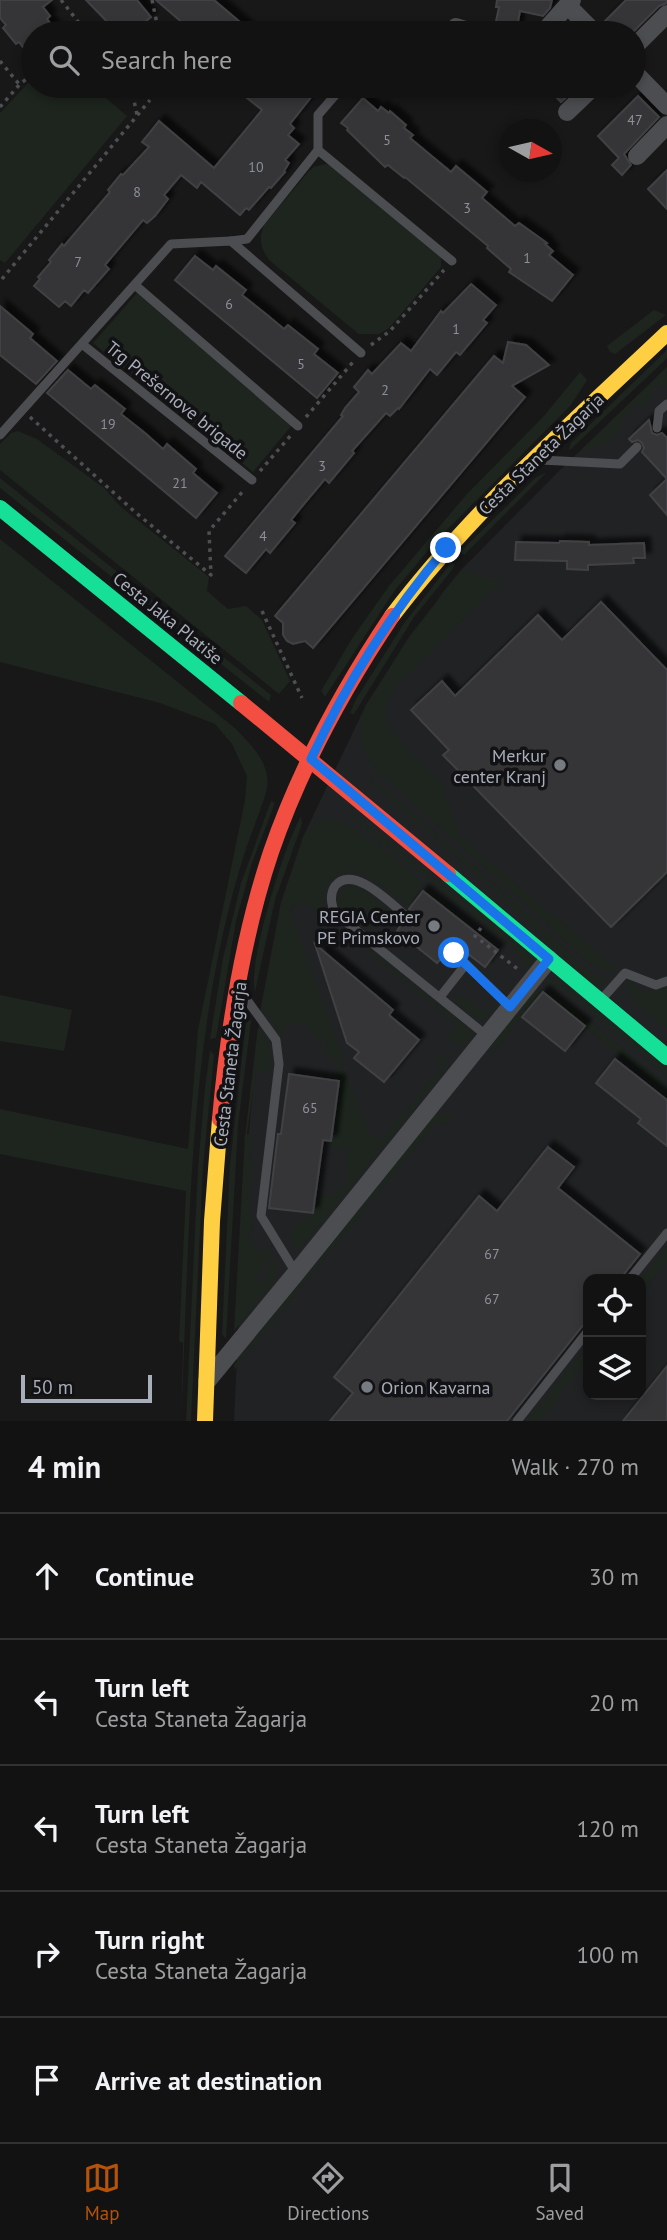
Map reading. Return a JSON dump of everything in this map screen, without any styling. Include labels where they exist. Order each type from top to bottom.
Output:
[{"type":"main road","name":"Cesta Staneta Žagarja","points":[[205,1421],[221,1115],[239,987],[250,931],[269,859],[290,803],[335,709],[384,626],[416,583],[446,548],[667,333]]},
{"type":"main road","name":"Cesta Jaka Platiše","points":[[0,508],[311,759]]},
{"type":"main road","points":[[311,759],[667,1057]]},
{"type":"street","points":[[554,21],[570,3],[585,21]]},
{"type":"street","points":[[646,35],[667,14]]},
{"type":"street","points":[[646,84],[667,106]]},
{"type":"street","points":[[567,111],[581,98]]},
{"type":"street","points":[[636,156],[667,125]]},
{"type":"street","points":[[207,1381],[549,959]]},
{"type":"lane","points":[[333,98],[318,115],[318,150],[452,261]]},
{"type":"lane","name":"Trg Prešernove brigade","points":[[0,435],[171,244],[247,239],[318,150]]},
{"type":"lane","points":[[230,241],[361,353]]},
{"type":"lane","points":[[135,285],[298,426]]},
{"type":"lane","name":"Trg Prešernove brigade","points":[[82,344],[252,480]]},
{"type":"lane","points":[[657,428],[659,411],[667,404]]},
{"type":"lane","points":[[535,460],[620,464],[637,447]]},
{"type":"lane","points":[[405,915],[363,882],[354,879],[341,881],[331,895],[335,913],[487,1036]]},
{"type":"lane","points":[[454,953],[510,1007]]},
{"type":"lane","points":[[440,997],[466,964]]},
{"type":"lane","points":[[600,1001],[625,973],[656,985],[667,981]]},
{"type":"lane","points":[[239,987],[276,1040],[279,1064],[261,1216],[296,1273]]},
{"type":"lane","points":[[634,1274],[667,1233]]},
{"type":"lane","points":[[517,1421],[584,1337]]},
{"type":"path","points":[[61,0],[77,21]]},
{"type":"path","points":[[152,0],[156,21]]},
{"type":"path","points":[[0,61],[20,84],[0,107]]},
{"type":"path","points":[[133,98],[137,115]]},
{"type":"path","points":[[2,279],[150,100]]},
{"type":"path","name":"Trg Prešernove brigade","points":[[22,410],[135,512],[211,575],[209,531],[361,353],[390,331],[452,261]]},
{"type":"path","points":[[262,611],[302,698]]},
{"type":"path","points":[[482,927],[475,936],[524,974]]},
{"type":"shaded area","points":[[21,91],[21,98],[106,98],[127,116],[5,263],[0,260],[0,113]]},
{"type":"shaded area","points":[[326,164],[333,166],[441,257],[441,267],[389,328],[379,334],[359,334],[269,260],[262,248],[261,235],[264,225],[309,171]]},
{"type":"shaded area","points":[[137,293],[292,425],[253,472],[93,343]]},
{"type":"shaded area","points":[[654,310],[666,315],[615,354],[610,352],[607,346]]},
{"type":"shaded area","points":[[667,350],[667,358],[569,449],[571,443]]},
{"type":"shaded area","points":[[667,367],[667,1421],[234,1421],[246,1162],[261,1006],[281,902],[303,837],[366,705],[443,592],[462,569]]},
{"type":"shaded area","points":[[667,367],[667,384],[664,388],[659,382],[649,392],[653,398],[644,407],[639,402],[620,420],[624,425],[602,445],[580,452]]},
{"type":"shaded area","points":[[580,372],[587,380],[571,405],[437,540],[395,590],[325,697],[321,691],[353,637],[389,586],[467,494],[543,417]]},
{"type":"shaded area","points":[[18,431],[37,439],[104,488],[121,507],[209,577],[207,591],[228,609],[246,606],[262,620],[290,681],[279,694],[0,470],[0,444],[11,433]]},
{"type":"shaded area","points":[[547,472],[464,555],[460,552],[535,478]]},
{"type":"shaded area","points":[[0,478],[271,695],[269,702],[0,488]]},
{"type":"shaded area","points":[[0,539],[236,729],[260,758],[267,774],[266,793],[243,859],[223,935],[200,1073],[190,1212],[181,1421],[183,1343],[179,1341],[186,1191],[0,1154],[0,1109],[188,1149],[198,1030],[245,800],[247,776],[232,744],[215,724],[160,703],[0,662]]},
{"type":"shaded area","points":[[451,563],[455,564],[452,570],[414,617],[354,714],[350,713],[356,699],[405,622]]},
{"type":"shaded area","points":[[462,569],[483,577],[504,579],[393,689],[386,708],[386,720],[396,737],[447,789],[444,793],[460,837],[607,960],[616,969],[614,973],[592,966],[511,890],[377,772],[367,758],[361,739],[361,720],[366,705],[409,637]]},
{"type":"shaded area","points":[[371,777],[492,882],[592,974],[609,979],[603,985],[593,983],[489,885],[370,781]]},
{"type":"shaded area","points":[[271,801],[275,803],[252,863],[236,921],[216,1038],[210,1039],[223,958],[241,883]]},
{"type":"shaded area","points":[[351,812],[525,951],[532,961],[530,970],[512,947],[350,817]]},
{"type":"shaded area","points":[[301,816],[302,824],[275,900],[255,992],[257,956],[269,904],[286,851]]},
{"type":"shaded area","points":[[329,820],[340,822],[366,836],[425,885],[408,906],[363,874],[351,871],[344,873],[332,879],[324,890],[323,904],[330,916],[474,1033],[465,1044],[457,1044],[448,1037],[457,1025],[308,904],[291,905],[290,911],[345,1064],[341,1065],[370,1133],[380,1140],[444,1065],[435,1057],[437,1054],[445,1057],[449,1065],[304,1244],[296,1249],[292,1233],[312,1210],[317,1193],[335,1197],[337,1188],[345,1188],[349,1169],[346,1168],[348,1150],[329,1146],[338,1063],[332,1057],[325,1056],[328,1042],[314,1040],[314,1031],[306,1030],[307,1025],[287,1023],[285,1035],[282,1035],[262,1007],[262,1002],[282,903],[303,837],[318,823]]},
{"type":"shaded area","points":[[347,886],[362,889],[397,918],[389,929],[377,920],[368,931],[348,917],[338,899],[340,892]]},
{"type":"shaded area","points":[[427,887],[475,926],[472,930],[423,891]]},
{"type":"shaded area","points":[[555,978],[667,1069],[667,1076],[563,989],[542,982]]},
{"type":"shaded area","points":[[632,981],[644,992],[667,988],[667,1028],[635,1003],[626,984]]},
{"type":"shaded area","points":[[541,989],[561,997],[667,1085],[667,1093],[543,992],[495,1050],[490,1046],[535,990],[538,992]]},
{"type":"shaded area","points":[[0,995],[72,1010],[64,1051],[0,1041]]},
{"type":"shaded area","points":[[455,995],[463,996],[485,1013],[490,1006],[492,1011],[483,1022],[457,1003]]},
{"type":"shaded area","points":[[249,1020],[238,1125],[226,1339],[222,1334],[230,1164],[246,1023]]},
{"type":"shaded area","points":[[258,1027],[267,1042],[271,1066],[270,1072],[256,1071],[247,1134],[251,1135],[248,1159],[253,1160],[247,1201],[250,1202],[254,1228],[247,1234],[260,1252],[268,1246],[273,1255],[255,1278],[263,1283],[272,1270],[268,1267],[274,1257],[277,1273],[274,1282],[234,1331],[245,1136]]},
{"type":"shaded area","points":[[210,1050],[214,1055],[203,1167],[191,1421],[186,1421],[198,1167]]},
{"type":"shaded area","points":[[434,1115],[453,1116],[445,1126],[437,1121],[234,1370],[234,1365]]},
{"type":"shaded area","points":[[667,1247],[667,1261],[646,1288],[646,1274]]},
{"type":"shaded area","points":[[583,1351],[583,1365],[539,1421],[528,1421]]},
{"type":"building","points":[[0,0],[52,0],[43,7],[50,16],[49,21],[21,21],[21,45],[19,42],[16,44],[3,28],[6,25],[0,18]]},
{"type":"building","points":[[86,0],[137,0],[151,17],[146,21],[106,21]]},
{"type":"building","points":[[156,0],[214,0],[239,21],[180,21]]},
{"type":"building","points":[[497,0],[552,0],[550,8],[543,16],[520,11],[518,21],[496,21],[499,7],[496,7]]},
{"type":"building","points":[[626,0],[667,0],[667,3],[659,6],[644,21],[605,21]]},
{"type":"building","points":[[247,98],[311,98],[290,124],[294,128],[288,135],[299,144],[285,160],[289,163],[285,172],[249,210],[246,208],[240,215],[201,182],[197,188],[181,175],[164,195],[168,199],[155,216],[147,223],[143,220],[105,265],[109,269],[88,293],[84,290],[71,306],[65,301],[59,307],[34,286],[62,244],[64,246],[110,192],[108,190],[121,174],[123,175],[149,147],[142,142],[159,121],[214,168],[262,110]]},
{"type":"building","points":[[363,98],[378,111],[381,107],[389,113],[390,111],[406,125],[404,128],[413,135],[410,138],[451,172],[456,166],[487,192],[482,198],[515,226],[519,223],[547,243],[545,244],[553,251],[549,255],[573,275],[552,301],[509,272],[511,269],[487,248],[488,246],[405,177],[388,165],[385,167],[347,130],[341,123]]},
{"type":"building","points":[[636,98],[640,98],[659,117],[624,154],[631,165],[622,175],[612,165],[619,158],[598,136]]},
{"type":"building","points":[[667,170],[667,209],[648,189]]},
{"type":"building","points":[[195,256],[213,270],[216,266],[246,290],[242,295],[284,329],[288,325],[318,349],[314,354],[338,373],[317,398],[175,280]]},
{"type":"building","points":[[471,284],[496,305],[483,320],[487,323],[460,355],[456,352],[437,375],[430,369],[399,409],[390,416],[386,413],[352,451],[354,453],[329,483],[325,479],[304,504],[291,520],[295,523],[270,553],[266,549],[246,573],[225,556],[343,416],[341,415],[345,408],[359,392],[354,387],[368,370],[372,374],[401,343],[411,351],[441,311],[443,313]]},
{"type":"building","points":[[0,306],[33,334],[30,338],[57,361],[36,384],[0,355]]},
{"type":"building","points":[[508,342],[526,345],[549,365],[512,386],[525,397],[313,648],[305,641],[293,644],[287,641],[283,635],[283,623],[275,616],[494,356],[503,363]]},
{"type":"building","points":[[68,370],[91,389],[95,385],[125,409],[121,414],[163,449],[167,444],[196,469],[193,473],[217,493],[196,518],[47,393]]},
{"type":"building","points":[[649,420],[652,433],[662,433],[667,438],[667,479],[642,452],[642,443],[629,439]]},
{"type":"building","points":[[667,479],[667,515],[650,495]]},
{"type":"building","points":[[516,542],[589,542],[589,545],[644,543],[645,558],[633,558],[634,563],[588,565],[588,570],[567,569],[567,561],[515,560]]},
{"type":"building","name":"Merkur center Kranj","points":[[601,602],[667,670],[667,872],[611,927],[443,755],[449,750],[411,710],[442,681],[455,696],[538,615],[562,640]]},
{"type":"building","name":"REGIA Center PE Primskovo","points":[[423,891],[498,950],[485,967],[455,946],[447,951],[450,959],[444,955],[437,963],[397,931],[403,921],[411,919],[412,913],[409,909]]},
{"type":"building","points":[[315,944],[393,1010],[389,1015],[419,1040],[384,1082],[354,1058],[359,1052],[347,1043]]},
{"type":"building","points":[[543,992],[585,1026],[565,1051],[522,1017]]},
{"type":"building","points":[[615,1059],[667,1100],[667,1146],[638,1123],[641,1119],[596,1083]]},
{"type":"building","points":[[289,1074],[339,1081],[331,1141],[323,1140],[313,1213],[269,1208]]},
{"type":"building","points":[[548,1147],[574,1167],[558,1188],[640,1254],[624,1274],[583,1274],[583,1325],[507,1421],[330,1421],[353,1393],[334,1377],[479,1196],[497,1211]]},
{"type":"building","points":[[667,1366],[667,1421],[623,1421],[640,1400],[646,1400],[646,1392]]},
{"type":"traffic: fast","points":[[0,508],[241,703]]},
{"type":"traffic: fast","points":[[448,874],[667,1057]]},
{"type":"traffic: slow","points":[[392,616],[455,540],[489,504],[667,333]]},
{"type":"traffic: slow","points":[[205,1421],[212,1221],[220,1119]]},
{"type":"traffic: jam","points":[[220,1119],[227,1051],[244,951],[271,852],[295,790],[324,730],[356,672],[392,616]]},
{"type":"traffic: jam","points":[[241,703],[448,874]]},
{"type":"place","name":"Merkur center Kranj","points":[[560,765]]},
{"type":"place","name":"REGIA Center PE Primskovo","points":[[434,926]]},
{"type":"place","name":"Orion Kavarna","points":[[367,1387]]},
{"type":"route","points":[[446,548],[384,626],[335,709],[311,759],[549,959],[510,1007],[454,953]]}]
